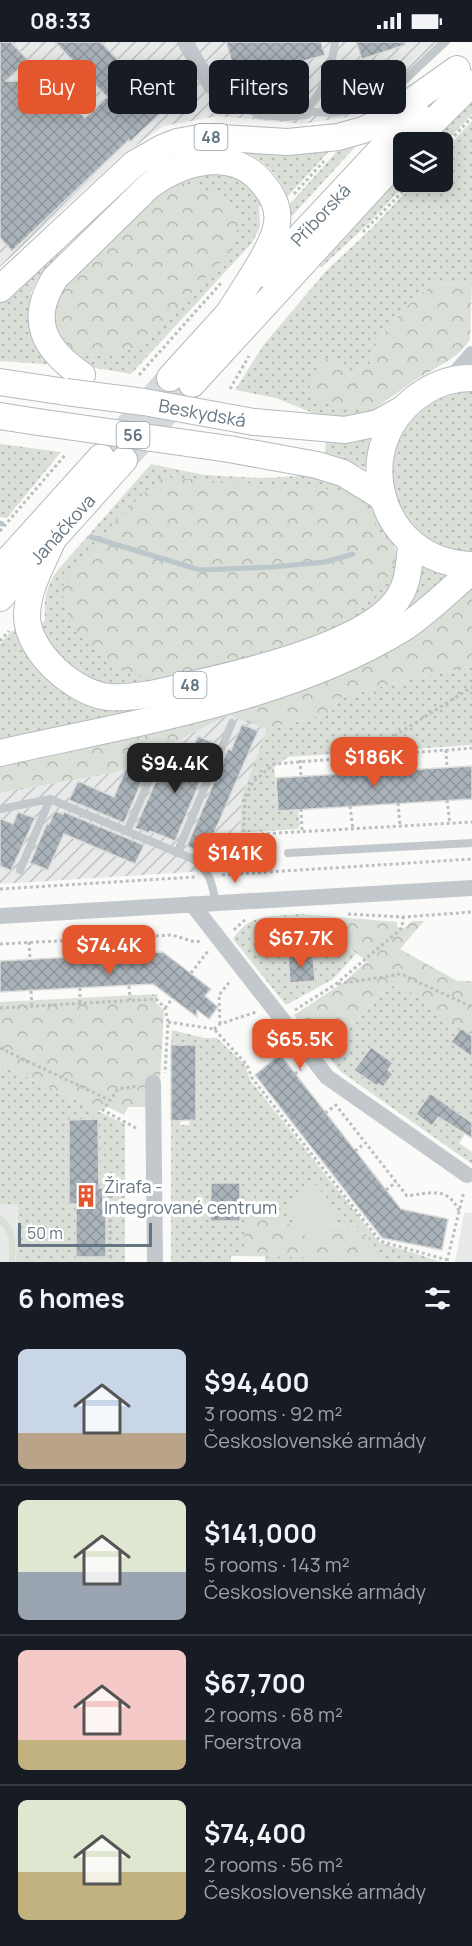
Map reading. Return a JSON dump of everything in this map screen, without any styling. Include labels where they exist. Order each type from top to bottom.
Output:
[{"type":"main road","points":[[420,132],[467,68]]},
{"type":"main road","name":"48","points":[[0,289],[134,164],[162,148],[177,142],[204,137],[288,142],[338,137],[363,130],[385,120],[467,68]]},
{"type":"main road","name":"Příborská","points":[[393,164],[181,381],[227,316],[380,149],[467,68]]},
{"type":"main road","name":"48","points":[[74,384],[64,363],[53,351],[45,336],[41,312],[46,291],[55,278],[149,186],[183,167],[211,161],[232,162],[252,171],[266,187],[277,211],[276,229],[271,242],[227,316]]},
{"type":"main road","name":"Beskydská","points":[[460,379],[431,387],[415,397],[402,410],[387,434],[379,460],[379,478],[388,514],[398,530],[411,543],[426,554],[443,561],[472,565]]},
{"type":"main road","name":"Beskydská","points":[[0,382],[74,384],[144,402],[254,422],[345,430],[378,423],[402,410]]},
{"type":"main road","name":"Beskydská","points":[[0,416],[229,449],[317,465],[343,473],[382,497]]},
{"type":"main road","name":"Janáčkova","points":[[0,569],[112,458],[53,539],[0,598]]},
{"type":"main road","points":[[27,620],[30,595],[53,539]]},
{"type":"main road","name":"48","points":[[27,620],[34,642],[41,653],[64,677],[81,689],[107,697],[156,693],[224,678],[294,656],[325,645],[370,624],[392,606],[405,588],[411,543]]},
{"type":"main road","name":"48","points":[[0,753],[180,712],[263,690],[300,677],[366,648],[402,628],[420,616],[472,571]]},
{"type":"street","points":[[185,42],[209,83]]},
{"type":"street","points":[[460,379],[472,354]]},
{"type":"street","points":[[0,916],[472,888]]},
{"type":"street","points":[[192,904],[327,1077],[470,1176]]},
{"type":"street","points":[[155,1262],[159,1082]]},
{"type":"lane","points":[[309,107],[325,84],[332,66],[334,42]]},
{"type":"lane","points":[[309,111],[334,113],[352,110],[380,100],[444,42]]},
{"type":"lane","points":[[177,853],[232,723]]},
{"type":"lane","points":[[127,831],[155,766]]},
{"type":"lane","points":[[20,870],[50,799]]},
{"type":"lane","points":[[0,810],[50,799],[193,859],[204,867],[210,876],[216,903]]},
{"type":"lane","points":[[288,853],[472,843]]},
{"type":"path","points":[[453,137],[472,117]]},
{"type":"path","points":[[0,531],[66,454]]},
{"type":"path","points":[[0,641],[9,631],[27,620]]},
{"type":"path","points":[[362,756],[472,687]]},
{"type":"path","points":[[242,874],[245,797],[253,782],[274,764],[300,760],[472,748]]},
{"type":"path","points":[[446,750],[447,768]]},
{"type":"path","points":[[397,753],[399,771]]},
{"type":"path","points":[[347,757],[349,773]]},
{"type":"path","points":[[300,760],[301,776]]},
{"type":"path","points":[[447,800],[450,824]]},
{"type":"path","points":[[398,803],[400,826]]},
{"type":"path","points":[[350,806],[352,829]]},
{"type":"path","points":[[301,809],[302,832]]},
{"type":"path","points":[[243,835],[472,822]]},
{"type":"path","points":[[0,889],[472,859]]},
{"type":"path","points":[[346,914],[403,917],[472,912]]},
{"type":"path","points":[[228,935],[250,915]]},
{"type":"path","points":[[291,1013],[336,984],[402,928],[403,917]]},
{"type":"path","points":[[0,944],[172,934],[195,942],[205,940]]},
{"type":"path","points":[[125,937],[127,954]]},
{"type":"path","points":[[78,940],[79,957]]},
{"type":"path","points":[[29,942],[30,959]]},
{"type":"path","points":[[190,973],[211,948]]},
{"type":"path","points":[[336,984],[400,974],[472,1007]]},
{"type":"path","points":[[220,1023],[219,995],[234,977]]},
{"type":"path","points":[[129,986],[130,1000]]},
{"type":"path","points":[[80,988],[80,1003]]},
{"type":"path","points":[[31,991],[32,1006]]},
{"type":"path","points":[[0,1008],[156,999],[165,1008],[168,1022],[159,1082]]},
{"type":"path","points":[[165,1008],[172,999]]},
{"type":"path","points":[[214,1029],[220,1023],[261,1011]]},
{"type":"path","points":[[168,1022],[214,1029],[247,1065],[252,1078],[380,1241],[447,1261],[465,1185],[470,1176]]},
{"type":"path","points":[[0,1048],[109,1100]]},
{"type":"path","points":[[329,1098],[407,1196],[439,1192],[455,1202],[459,1211]]},
{"type":"path","points":[[326,1113],[336,1106]]},
{"type":"path","points":[[355,1151],[365,1143]]},
{"type":"path","points":[[110,1175],[110,1258]]},
{"type":"path","points":[[386,1190],[396,1182]]},
{"type":"path","points":[[110,1186],[142,1186]]},
{"type":"shaded area","points":[[0,42],[451,42],[406,84],[406,60],[321,60],[321,114],[359,114],[354,116],[302,124],[218,116],[164,126],[121,156],[0,267]]},
{"type":"shaded area","points":[[228,715],[267,729],[242,796],[239,869],[0,884],[0,793],[117,772]]},
{"type":"shaded area","points":[[0,1204],[18,1204],[16,1262],[0,1262]]},
{"type":"shaded area","points":[[464,1213],[472,1213],[472,1262],[455,1262]]},
{"type":"green space","points":[[472,98],[472,114],[453,134],[453,132],[440,132]]},
{"type":"green space","points":[[472,121],[472,284],[435,283],[407,306],[377,341],[370,364],[350,375],[331,357],[333,406],[376,408],[370,412],[347,417],[318,415],[276,398],[235,390],[265,343],[326,271],[372,228],[406,192],[453,192],[453,141]]},
{"type":"green space","points":[[205,145],[332,148],[287,197],[277,177],[263,163],[247,154],[229,149],[191,152],[153,167],[66,246],[37,280],[31,293],[28,321],[31,332],[51,362],[45,364],[0,361],[0,300],[24,281],[144,169],[173,153]]},
{"type":"green space","points":[[357,145],[291,216],[289,205],[339,149]]},
{"type":"green space","points":[[240,172],[267,205],[259,206],[260,227],[252,243],[131,374],[90,367],[79,356],[93,356],[164,187],[193,173]]},
{"type":"green space","points":[[393,182],[393,192],[398,192],[369,223],[322,267],[320,266],[352,225]]},
{"type":"green space","points":[[185,183],[226,197],[237,210],[239,223],[232,249],[145,343],[117,355],[78,356],[66,345],[57,331],[52,316],[58,291],[164,187]]},
{"type":"green space","points":[[435,283],[472,284],[470,340],[460,352],[376,408],[333,406],[311,398],[308,391],[321,360],[331,357],[350,375],[370,364],[377,341],[407,306]]},
{"type":"green space","points":[[472,391],[472,552],[439,545],[415,528],[399,505],[393,478],[396,450],[409,424],[433,403]]},
{"type":"green space","points":[[369,437],[365,468],[325,452],[326,441]]},
{"type":"green space","points":[[0,444],[61,452],[7,518],[0,517]]},
{"type":"green space","points":[[151,464],[204,475],[263,478],[320,475],[366,499],[393,543],[397,554],[397,585],[373,611],[312,639],[177,679],[118,687],[98,683],[64,662],[43,634],[40,623],[45,621],[46,594],[57,571]]},
{"type":"green space","points":[[162,477],[343,490],[372,520],[397,559],[378,594],[351,616],[311,637],[154,681],[106,661],[70,625],[61,588],[120,515]]},
{"type":"green space","points":[[420,563],[451,576],[397,623],[286,672],[196,700],[0,743],[0,644],[18,627],[32,655],[43,670],[66,689],[84,699],[101,705],[129,706],[168,701],[214,691],[263,676],[310,660],[353,641],[386,622],[407,603]]},
{"type":"green space","points":[[472,584],[472,664],[469,667],[342,697],[328,714],[267,729],[228,715],[117,772],[0,793],[0,766],[228,708]]},
{"type":"green space","points":[[472,664],[472,745],[288,757],[274,767],[278,810],[298,809],[300,825],[297,829],[240,833],[242,796],[267,729],[328,714],[342,697],[469,667]]},
{"type":"green space","points":[[301,914],[356,954],[333,979],[286,1005],[233,939],[240,930],[255,920]]},
{"type":"green space","points":[[301,914],[397,922],[397,927],[404,928],[412,921],[424,921],[400,949],[457,981],[472,981],[472,1036],[400,985],[387,987],[326,1053],[294,1015],[344,982],[367,961]]},
{"type":"green space","points":[[400,985],[461,1028],[452,1042],[472,1057],[472,1124],[459,1143],[472,1152],[472,1164],[340,1071],[326,1053],[387,987]]},
{"type":"green space","points":[[158,994],[156,1003],[164,1010],[160,1080],[148,1082],[147,1107],[128,1107],[124,1115],[108,1107],[98,1111],[0,1064],[0,1002]]},
{"type":"green space","points":[[172,1030],[204,1038],[217,1038],[245,1065],[250,1080],[379,1242],[442,1262],[265,1262],[265,1256],[382,1259],[355,1225],[289,1224],[244,1189],[244,1256],[231,1256],[231,1262],[171,1262],[171,1121],[180,1120],[180,1125],[189,1125],[190,1120],[196,1120],[197,1094],[171,1094],[195,1078],[196,1046],[171,1045]]},
{"type":"green space","points":[[0,1064],[125,1124],[125,1262],[16,1262],[18,1205],[0,1204]]},
{"type":"green space","points":[[315,1184],[341,1215],[309,1241],[284,1210]]},
{"type":"green space","points":[[244,1188],[261,1204],[289,1224],[355,1225],[364,1232],[383,1259],[244,1256]]},
{"type":"green space","points":[[0,1215],[10,1224],[14,1236],[15,1262],[9,1262],[8,1237],[0,1224]]},
{"type":"building","points":[[0,42],[11,42],[28,60],[18,60],[18,70],[6,81],[18,81],[18,114],[81,114],[85,118],[89,114],[96,114],[96,108],[107,97],[96,85],[96,60],[72,60],[55,42],[101,42],[118,60],[108,60],[108,114],[160,114],[130,142],[129,140],[12,251],[0,238]]},
{"type":"building","points":[[226,42],[321,42],[325,55],[307,60],[231,60]]},
{"type":"building","points":[[356,42],[405,42],[405,45],[362,59]]},
{"type":"building","points":[[242,724],[258,731],[205,854],[187,846],[228,749],[231,750]]},
{"type":"building","points":[[198,736],[216,744],[175,841],[135,828],[156,781],[159,782],[166,765],[182,772]]},
{"type":"building","points":[[472,766],[472,799],[278,811],[276,778]]},
{"type":"building","points":[[126,768],[144,776],[124,823],[69,800],[78,781],[114,797]]},
{"type":"building","points":[[55,811],[63,814],[64,812],[144,845],[135,864],[64,834],[48,870],[30,863],[47,823],[49,824]]},
{"type":"building","points":[[18,812],[35,818],[11,871],[0,866],[0,818],[13,824]]},
{"type":"building","points":[[163,952],[211,989],[205,996],[218,1007],[209,1019],[197,1010],[197,1017],[153,984],[0,992],[0,961]]},
{"type":"building","points":[[313,955],[315,981],[290,983],[288,956]]},
{"type":"building","points":[[461,1028],[472,1036],[472,1057],[451,1042]]},
{"type":"building","points":[[171,1045],[196,1045],[196,1120],[171,1121]]},
{"type":"building","points":[[371,1047],[393,1063],[388,1070],[393,1074],[383,1087],[379,1084],[377,1086],[354,1070]]},
{"type":"building","points":[[280,1054],[401,1209],[448,1219],[442,1250],[382,1238],[255,1075]]},
{"type":"building","points":[[430,1093],[472,1123],[472,1138],[438,1117],[432,1126],[416,1114]]},
{"type":"building","name":"Žirafa - Integrované centrum","points":[[98,1119],[99,1188],[103,1188],[103,1205],[106,1205],[106,1257],[76,1257],[76,1204],[69,1204],[69,1120]]},
{"type":"building","points":[[211,1183],[240,1183],[240,1221],[210,1221]]},
{"type":"waterway","points":[[91,537],[200,570],[325,562],[353,554]]},
{"type":"tunnel","points":[[101,457],[170,378]]},
{"type":"tunnel","points":[[124,460],[192,384]]},
{"type":"place","name":"Žirafa - Integrované centrum","points":[[86,1196]]}]
